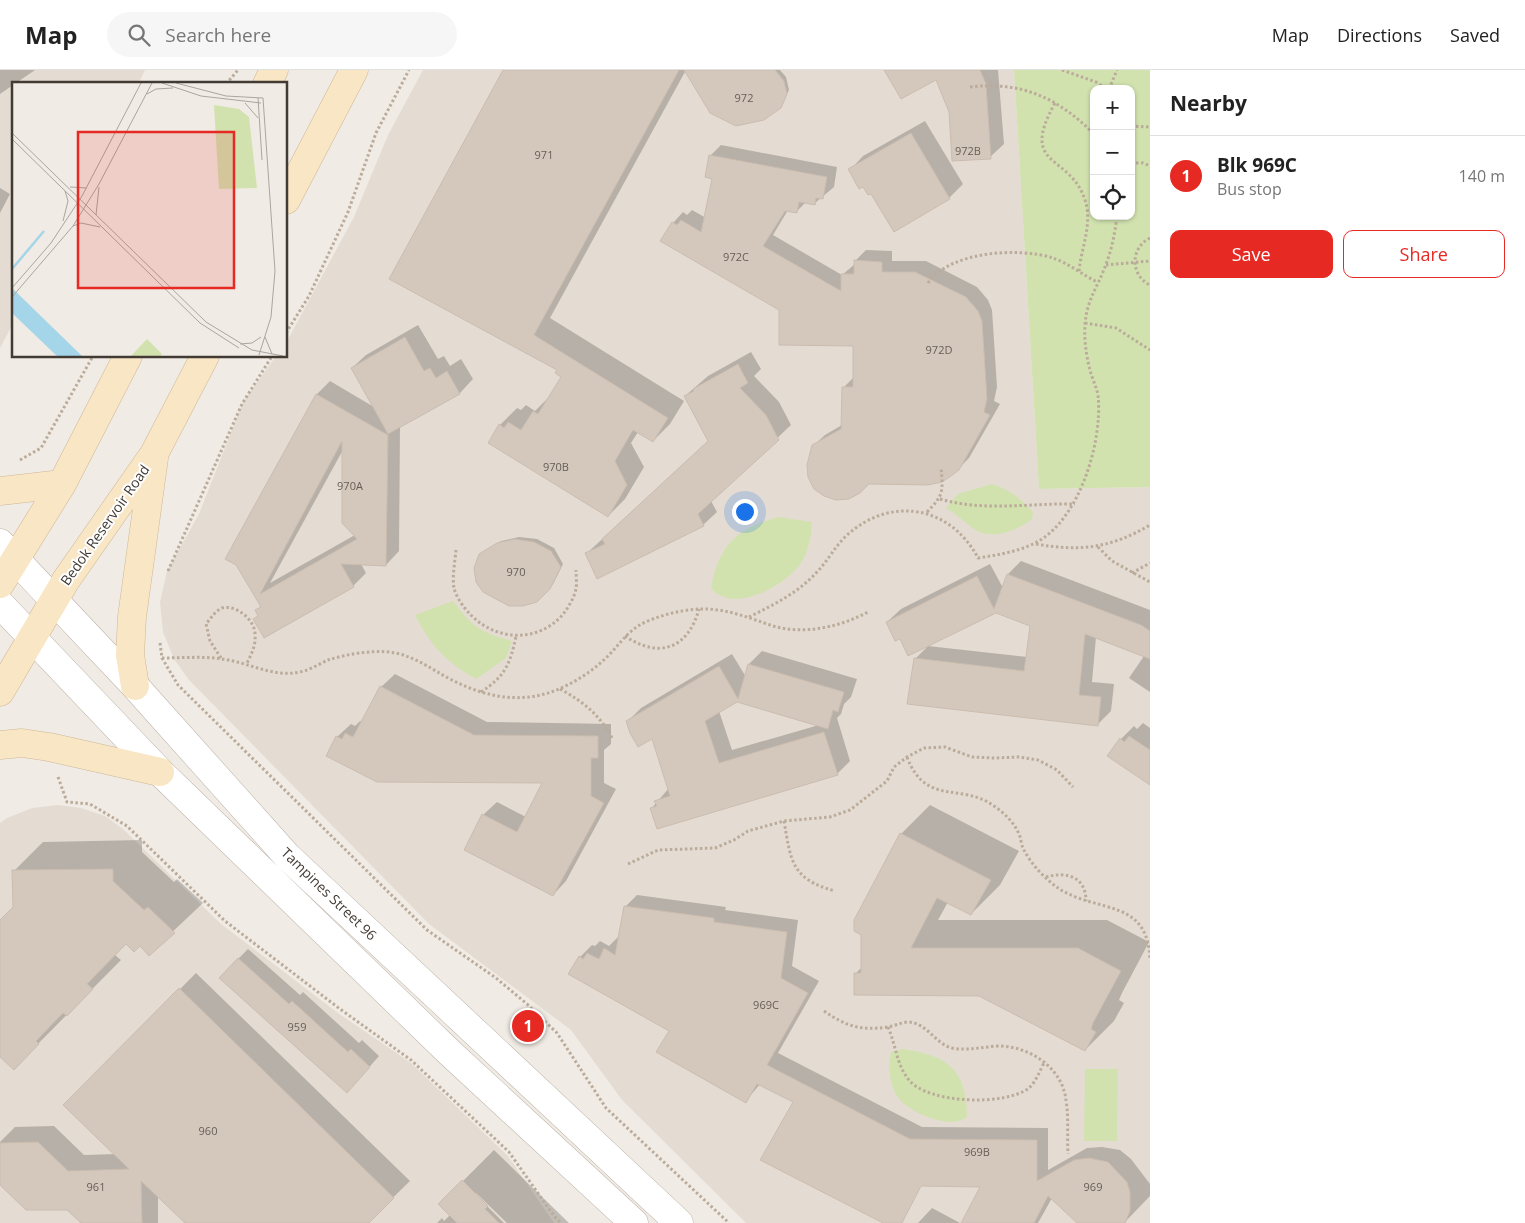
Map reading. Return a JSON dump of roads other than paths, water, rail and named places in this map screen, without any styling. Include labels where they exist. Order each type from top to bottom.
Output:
[{"type":"main road","points":[[268,82],[274,70]]},
{"type":"main road","points":[[288,196],[354,70]]},
{"type":"main road","points":[[0,584],[8,551],[62,484],[127,358]]},
{"type":"main road","name":"Bedok Reservoir Road","points":[[0,692],[66,580],[154,454],[204,358]]},
{"type":"main road","points":[[135,686],[130,655],[132,617],[154,454]]},
{"type":"main road","points":[[0,491],[62,484]]},
{"type":"main road","points":[[0,745],[22,743],[48,747],[160,772]]},
{"type":"street","name":"Tampines Street 96","points":[[8,551],[135,686],[287,856],[680,1223]]},
{"type":"street","points":[[0,604],[160,772],[449,1052],[634,1223]]},
{"type":"place","name":"Blk 969C","points":[[528,1026]]}]
